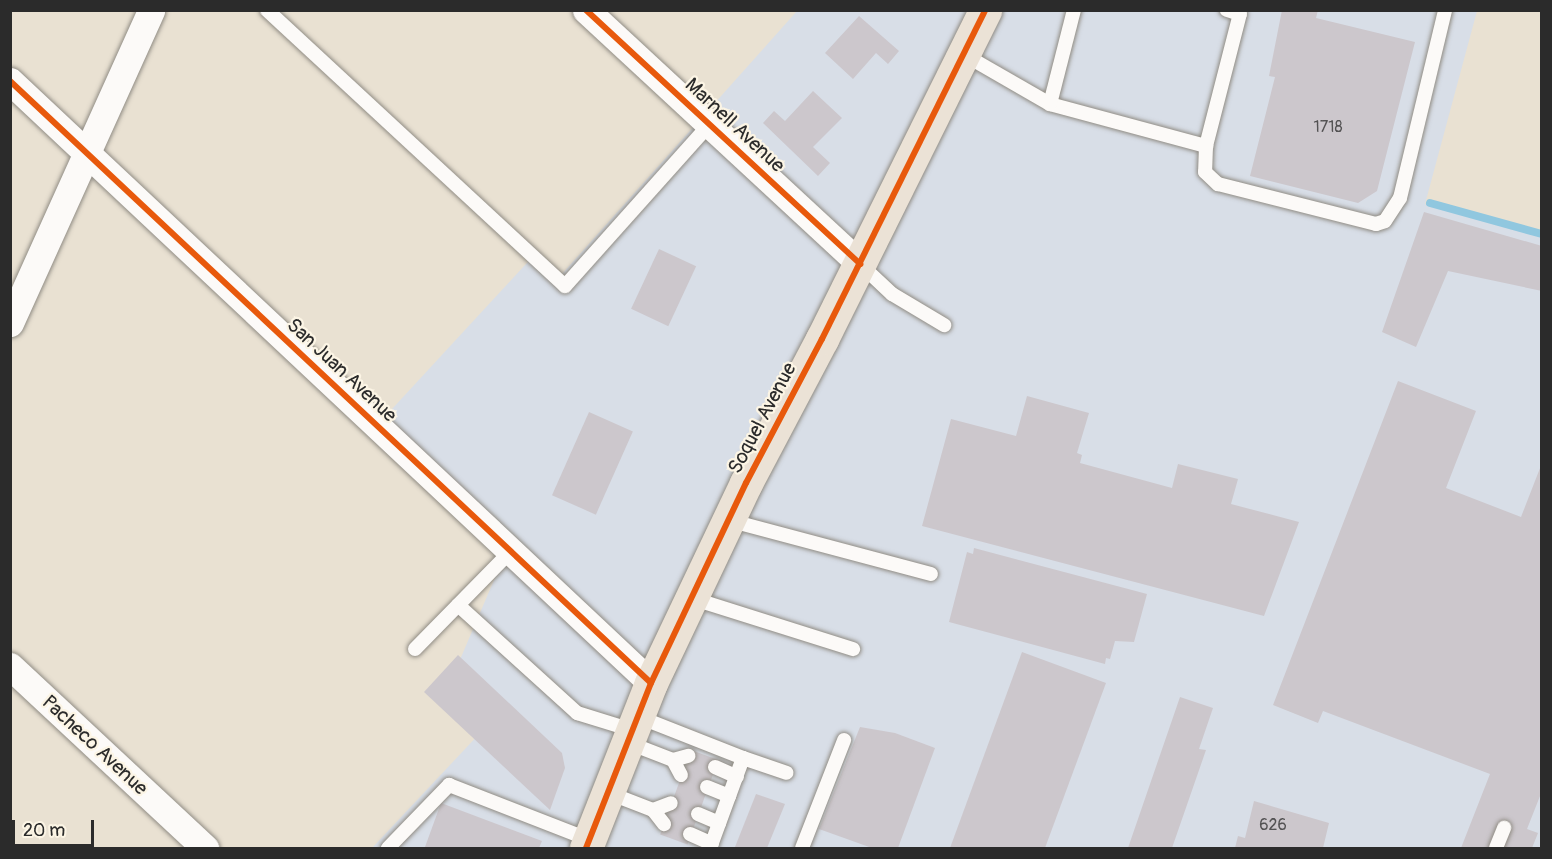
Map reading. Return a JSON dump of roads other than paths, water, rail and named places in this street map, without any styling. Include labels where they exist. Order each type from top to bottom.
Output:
[{"type":"main road","name":"Soquel Avenue","points":[[588,844],[651,683],[691,598],[728,520],[860,264],[983,11]]},
{"type":"street","points":[[10,323],[151,10]]},
{"type":"street","name":"Marnell Avenue","points":[[586,10],[860,264]]},
{"type":"street","name":"San Juan Avenue","points":[[10,81],[651,683]]},
{"type":"street","name":"Pacheco Avenue","points":[[10,666],[205,849]]},
{"type":"lane","points":[[267,10],[565,286],[710,124]]},
{"type":"lane","points":[[1050,104],[1074,10]]},
{"type":"lane","points":[[1236,12],[1206,146],[1205,172],[1218,184],[1376,224],[1386,221],[1400,198],[1445,10]]},
{"type":"lane","points":[[963,54],[1050,104],[1206,146]]},
{"type":"lane","points":[[860,264],[892,294],[944,325]]},
{"type":"lane","points":[[728,520],[931,574]]},
{"type":"lane","points":[[415,649],[511,551]]},
{"type":"lane","points":[[691,598],[853,649]]},
{"type":"lane","points":[[458,604],[577,713],[744,758],[787,773]]},
{"type":"lane","points":[[634,730],[673,759],[681,775]]},
{"type":"lane","points":[[802,849],[844,740]]},
{"type":"lane","points":[[673,759],[688,756]]},
{"type":"lane","points":[[690,834],[711,846],[744,758]]},
{"type":"lane","points":[[715,767],[736,777]]},
{"type":"lane","points":[[388,849],[449,785],[588,844]]},
{"type":"lane","points":[[707,787],[729,796]]},
{"type":"lane","points":[[609,793],[653,810],[664,824]]},
{"type":"lane","points":[[653,810],[671,803]]},
{"type":"lane","points":[[698,814],[719,823]]},
{"type":"lane","points":[[1496,849],[1504,828]]},
{"type":"waterway","points":[[1430,203],[1542,234]]}]
